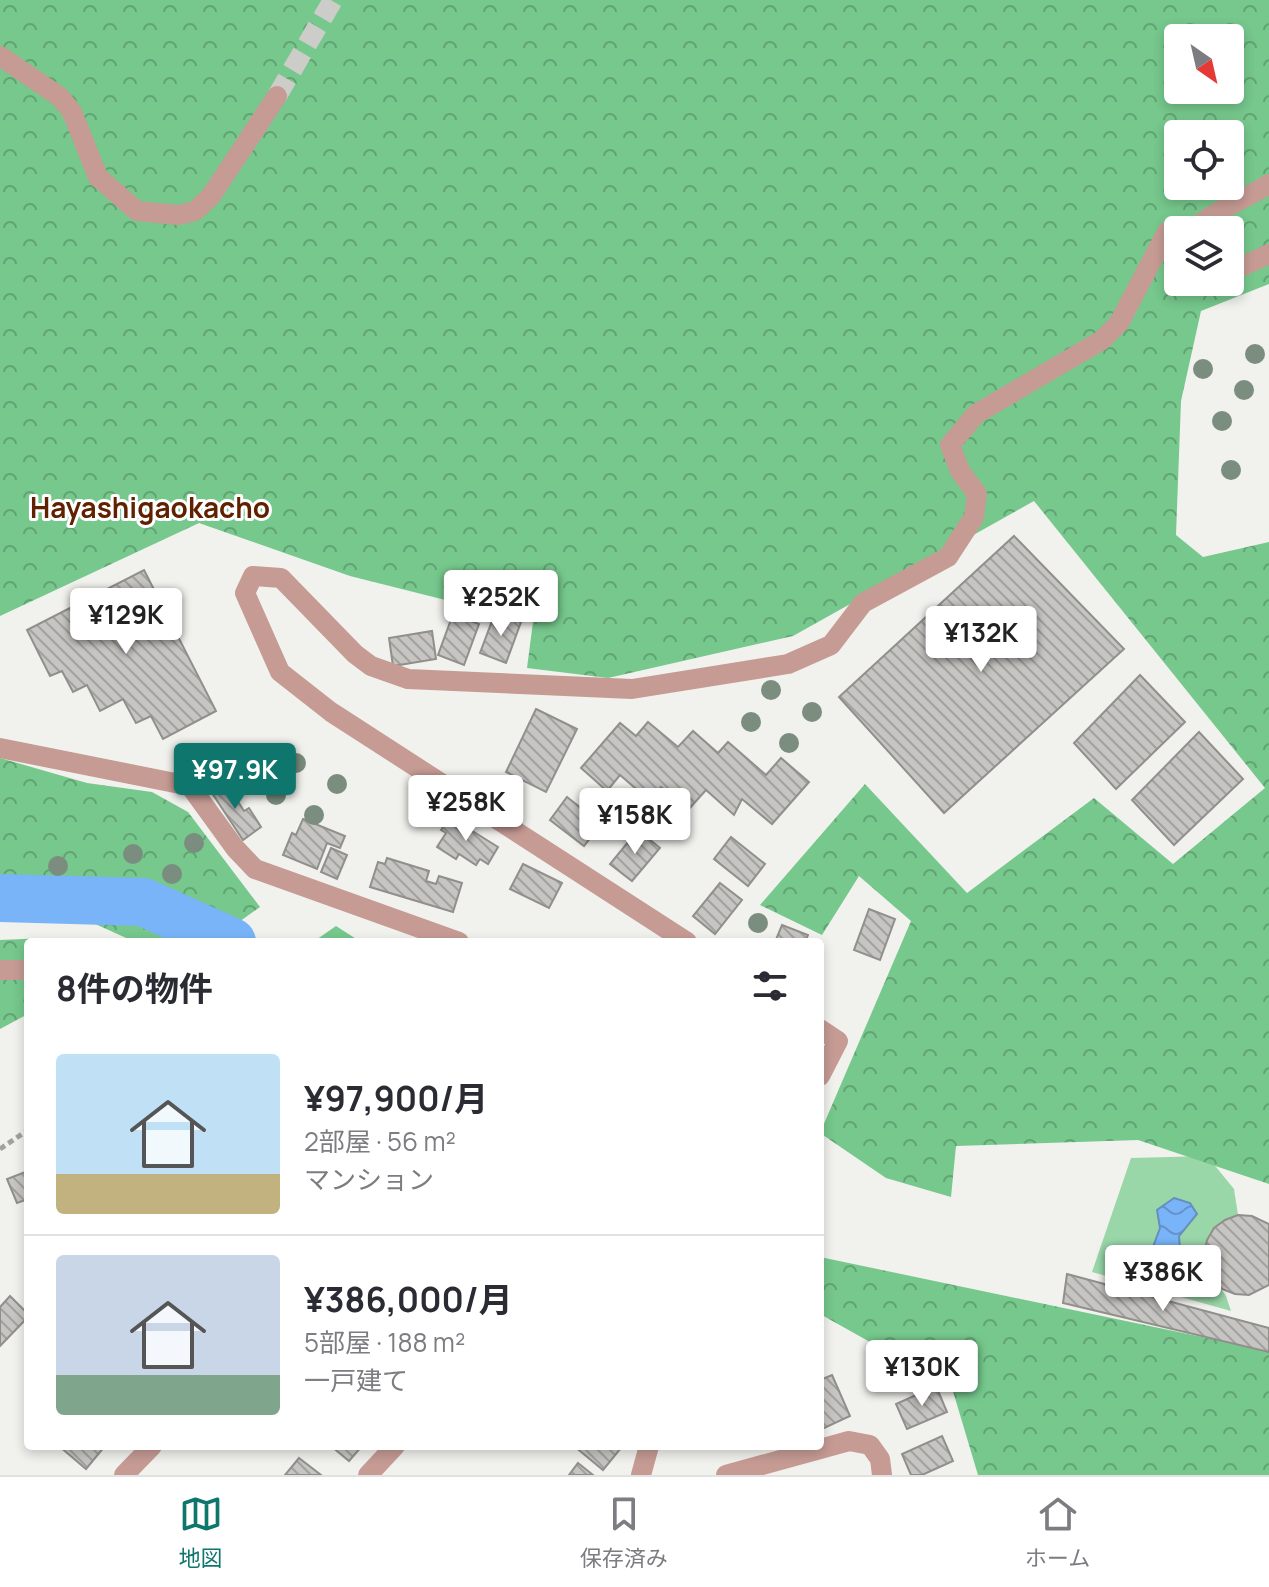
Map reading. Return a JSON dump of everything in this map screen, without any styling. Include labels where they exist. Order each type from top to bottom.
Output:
[{"type":"street","points":[[0,56],[60,97],[72,112],[98,177],[137,211],[178,215],[195,211],[211,196],[277,96]]},
{"type":"street","points":[[1210,216],[1269,184]]},
{"type":"street","points":[[681,938],[331,712],[280,672],[245,593],[253,576],[281,578],[355,654],[371,666],[408,679],[632,689],[788,664],[831,645],[863,603],[948,557],[974,517],[977,494],[960,471],[950,445],[976,414],[1102,340],[1119,323],[1164,238]]},
{"type":"street","points":[[1244,266],[1269,254]]},
{"type":"street","points":[[0,748],[190,786],[235,848],[255,869],[448,938]]},
{"type":"street","points":[[0,970],[24,970]]},
{"type":"street","points":[[824,1032],[838,1041],[824,1068]]},
{"type":"street","points":[[824,1448],[849,1441],[870,1445],[880,1459],[882,1475]]},
{"type":"street","points":[[132,1473],[149,1450]]},
{"type":"street","points":[[368,1475],[391,1450]]},
{"type":"street","points":[[641,1475],[648,1450]]},
{"type":"street","points":[[726,1475],[816,1450]]},
{"type":"path","points":[[0,1149],[24,1133]]},
{"type":"green space","points":[[0,0],[1269,0],[1269,284],[1244,294],[1244,216],[1164,216],[1164,296],[1239,296],[1201,311],[1181,401],[1176,535],[1203,557],[1269,542],[1269,1184],[1138,1140],[956,1146],[951,1197],[886,1178],[824,1136],[824,1124],[911,921],[859,876],[822,935],[760,905],[865,784],[967,893],[1094,798],[1173,864],[1265,788],[1034,501],[793,636],[608,678],[527,668],[533,622],[350,576],[199,523],[0,616]]},
{"type":"green space","points":[[0,758],[87,783],[152,792],[188,812],[260,907],[217,938],[126,938],[82,918],[44,919],[0,900]]},
{"type":"green space","points":[[336,926],[355,938],[319,938]]},
{"type":"green space","points":[[24,939],[24,1016],[0,1029],[0,940]]},
{"type":"green space","points":[[1207,1156],[1234,1189],[1238,1215],[1218,1225],[1205,1249],[1207,1270],[1226,1296],[1231,1311],[1092,1272],[1131,1158]]},
{"type":"green space","points":[[824,1258],[1269,1351],[1269,1475],[978,1475],[952,1388],[824,1316]]},
{"type":"water","points":[[1174,1198],[1190,1203],[1197,1214],[1179,1236],[1182,1276],[1146,1266],[1160,1228],[1157,1210]]},
{"type":"building","points":[[1014,536],[1124,649],[944,813],[839,697]]},
{"type":"building","points":[[144,570],[216,711],[163,739],[151,716],[136,723],[123,699],[100,711],[87,685],[73,692],[62,671],[50,676],[27,630]]},
{"type":"building","points":[[495,613],[521,622],[506,663],[480,653]]},
{"type":"building","points":[[453,614],[479,624],[464,665],[438,655]]},
{"type":"building","points":[[432,631],[436,659],[393,666],[389,638]]},
{"type":"building","points":[[1140,675],[1185,722],[1116,789],[1074,743]]},
{"type":"building","points":[[536,709],[577,729],[546,792],[506,772]]},
{"type":"building","points":[[648,722],[678,747],[693,731],[718,753],[728,742],[766,775],[781,758],[809,782],[772,824],[742,799],[734,815],[706,790],[688,810],[661,787],[649,800],[620,775],[607,791],[581,768],[620,723],[636,736]]},
{"type":"building","points":[[1199,732],[1243,779],[1174,845],[1132,800]]},
{"type":"building","points":[[224,780],[244,811],[249,808],[261,827],[243,840],[210,790]]},
{"type":"building","points":[[567,797],[601,824],[584,846],[550,820]]},
{"type":"building","points":[[450,817],[498,847],[488,864],[480,859],[476,865],[459,854],[456,859],[437,847],[446,833],[441,830]]},
{"type":"building","points":[[303,819],[345,836],[340,848],[327,843],[317,869],[283,855],[292,833],[296,835]]},
{"type":"building","points":[[638,830],[660,848],[632,881],[610,864]]},
{"type":"building","points":[[731,837],[765,864],[748,886],[714,859]]},
{"type":"building","points":[[331,848],[347,855],[337,879],[321,872]]},
{"type":"building","points":[[387,858],[429,871],[426,881],[436,884],[439,876],[462,883],[453,912],[370,887],[378,862],[385,864]]},
{"type":"building","points":[[523,864],[562,883],[549,908],[510,889]]},
{"type":"building","points":[[720,883],[742,900],[715,934],[693,916]]},
{"type":"building","points":[[869,909],[895,919],[880,960],[854,950]]},
{"type":"building","points":[[782,925],[808,935],[807,938],[777,938]]},
{"type":"building","points":[[24,1173],[24,1200],[17,1203],[7,1179]]},
{"type":"building","points":[[1238,1215],[1252,1216],[1269,1224],[1269,1285],[1249,1295],[1222,1289],[1205,1267],[1207,1240],[1214,1228]]},
{"type":"building","points":[[1067,1274],[1269,1328],[1269,1352],[1063,1303]]},
{"type":"building","points":[[10,1296],[24,1310],[24,1321],[0,1346],[0,1307]]},
{"type":"building","points":[[832,1375],[850,1416],[824,1428],[824,1378]]},
{"type":"building","points":[[936,1386],[947,1412],[907,1429],[896,1404]]},
{"type":"building","points":[[942,1436],[953,1461],[922,1475],[911,1475],[902,1454]]},
{"type":"building","points":[[64,1450],[102,1450],[86,1469]]},
{"type":"building","points":[[336,1450],[359,1450],[349,1461]]},
{"type":"building","points":[[579,1450],[619,1450],[603,1470]]},
{"type":"building","points":[[299,1458],[321,1475],[285,1475]]},
{"type":"building","points":[[578,1463],[593,1475],[569,1475]]},
{"type":"waterway","points":[[0,898],[143,902],[223,938]]},
{"type":"tunnel","points":[[277,96],[333,0]]},
{"type":"district","name":"Hayashigaokacho","points":[[150,508]]}]
